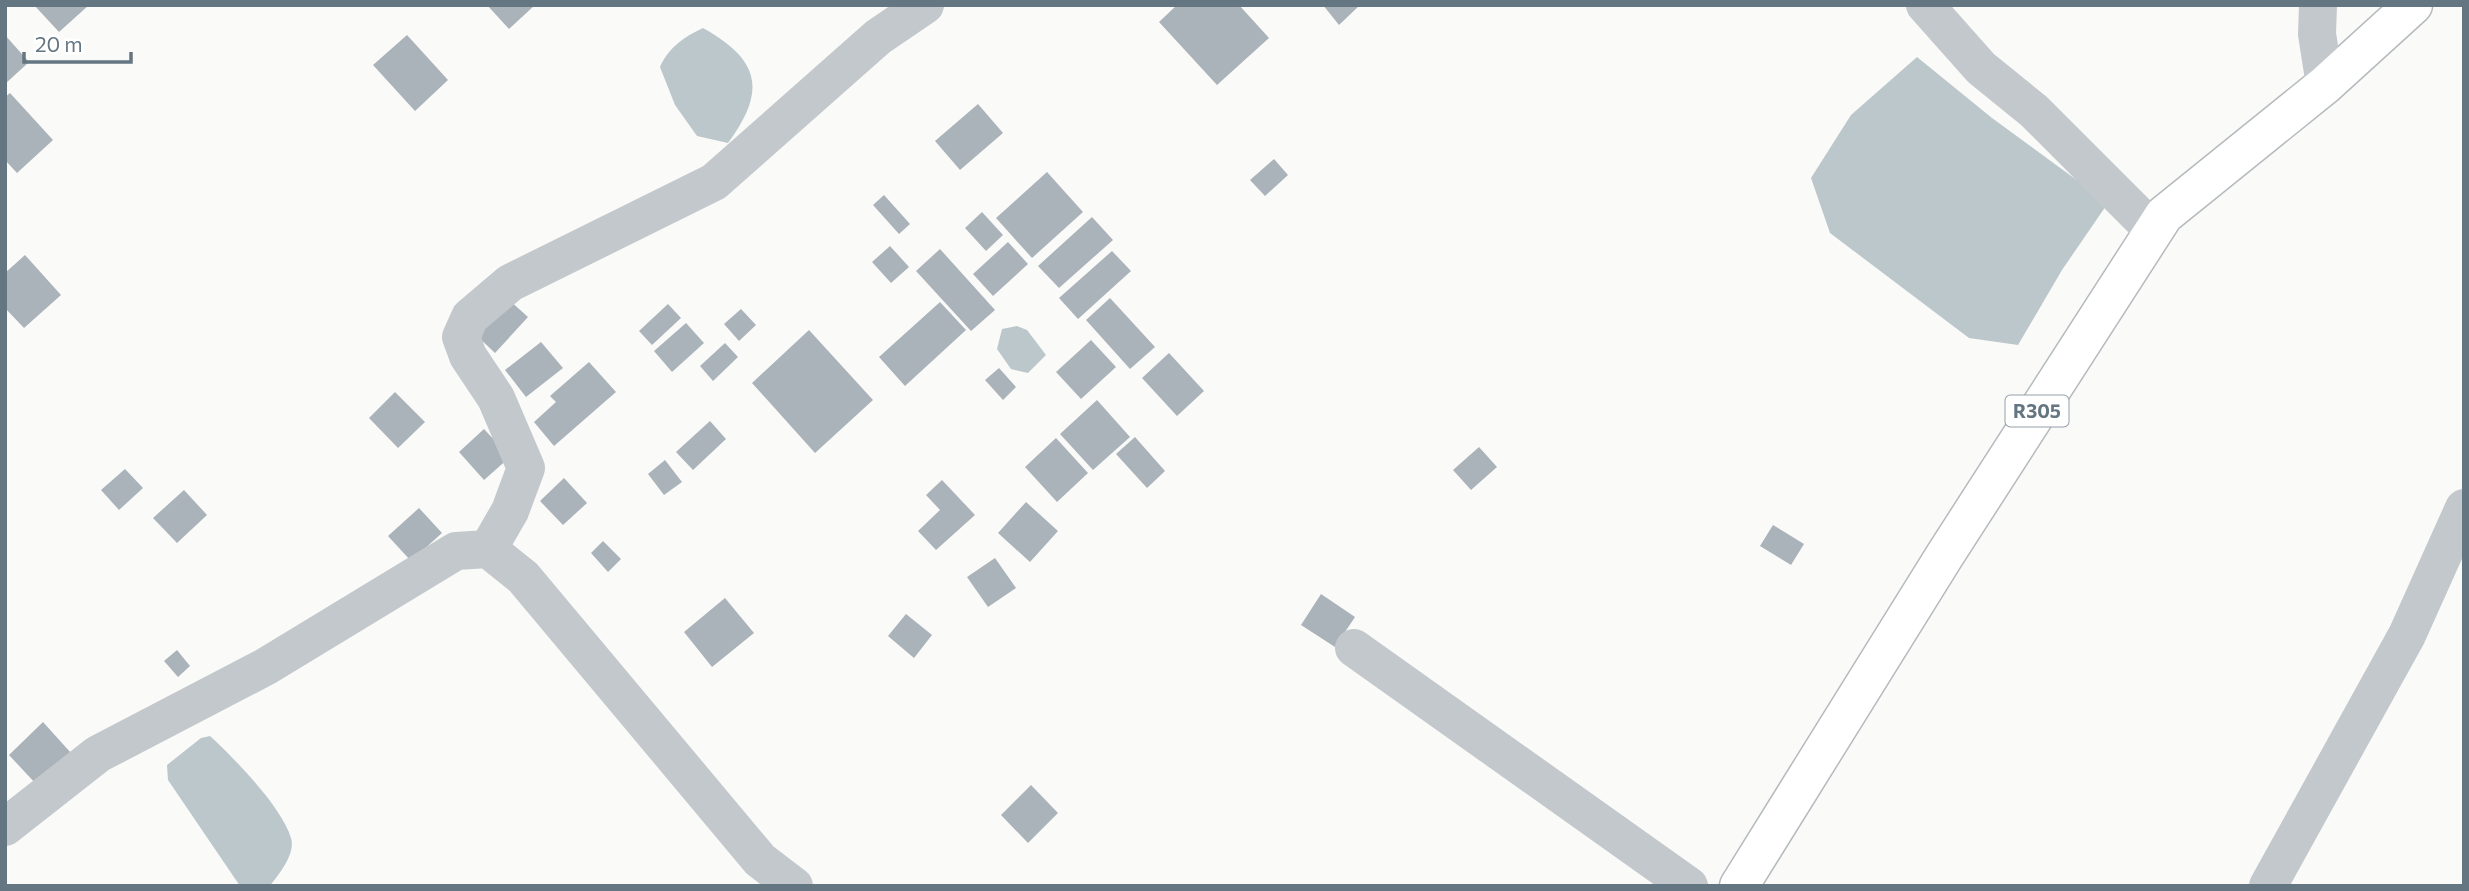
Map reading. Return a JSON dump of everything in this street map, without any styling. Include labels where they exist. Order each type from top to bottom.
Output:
[{"type":"main road","name":"R305","points":[[1739,886],[1952,543],[2153,229],[2164,215],[2325,85],[2413,5]]},
{"type":"street","points":[[488,549],[510,511],[526,468],[496,398],[468,356],[461,337],[470,317],[510,283],[714,182],[878,37],[925,5]]},
{"type":"street","points":[[1925,5],[1981,68],[2034,111],[2153,229]]},
{"type":"street","points":[[2318,5],[2317,34],[2325,85]]},
{"type":"street","points":[[2268,886],[2407,635],[2464,508]]},
{"type":"street","points":[[5,827],[98,754],[265,667],[456,551],[488,549],[523,577],[760,860],[794,886]]},
{"type":"street","points":[[1354,648],[1689,886]]},
{"type":"shaded area","points":[[703,28],[736,52],[746,64],[752,78],[749,107],[728,143],[697,136],[675,105],[660,67],[678,43]]},
{"type":"shaded area","points":[[1917,57],[1992,118],[2108,203],[2062,270],[2018,345],[1969,338],[1830,233],[1811,178],[1851,115]]},
{"type":"shaded area","points":[[1017,326],[1027,330],[1046,355],[1028,373],[1011,369],[997,349],[1002,329]]},
{"type":"shaded area","points":[[210,736],[268,798],[291,838],[289,857],[270,886],[240,886],[168,780],[167,765],[201,738]]},
{"type":"building","points":[[34,5],[89,5],[59,32]]},
{"type":"building","points":[[487,5],[535,5],[509,29]]},
{"type":"building","points":[[1177,5],[1239,5],[1269,38],[1217,85],[1159,22]]},
{"type":"building","points":[[1323,5],[1360,5],[1339,25]]},
{"type":"building","points":[[5,35],[29,62],[5,84]]},
{"type":"building","points":[[407,35],[448,80],[415,111],[373,65]]},
{"type":"building","points":[[10,93],[53,140],[17,173],[5,160],[5,97]]},
{"type":"building","points":[[978,104],[1003,133],[960,170],[935,141]]},
{"type":"building","points":[[1274,159],[1288,175],[1265,196],[1250,180]]},
{"type":"building","points":[[1047,172],[1083,212],[1032,258],[996,218]]},
{"type":"building","points":[[884,195],[910,224],[899,234],[873,205]]},
{"type":"building","points":[[982,212],[1003,235],[986,251],[965,228]]},
{"type":"building","points":[[1092,217],[1113,240],[1059,288],[1038,266]]},
{"type":"building","points":[[1008,242],[1028,264],[993,296],[973,274]]},
{"type":"building","points":[[890,246],[909,267],[891,283],[872,262]]},
{"type":"building","points":[[940,249],[995,310],[971,331],[916,271]]},
{"type":"building","points":[[1112,251],[1131,271],[1078,319],[1059,298]]},
{"type":"building","points":[[25,255],[61,295],[24,328],[5,308],[5,273]]},
{"type":"building","points":[[1110,298],[1155,347],[1130,369],[1086,320]]},
{"type":"building","points":[[508,299],[528,317],[495,353],[475,334]]},
{"type":"building","points":[[940,302],[966,330],[905,386],[879,357]]},
{"type":"building","points":[[668,304],[681,318],[652,345],[639,331]]},
{"type":"building","points":[[741,309],[756,325],[739,341],[724,324]]},
{"type":"building","points":[[686,323],[704,343],[672,372],[654,351]]},
{"type":"building","points":[[809,330],[873,400],[815,453],[752,383]]},
{"type":"building","points":[[1091,340],[1116,367],[1081,399],[1056,372]]},
{"type":"building","points":[[541,342],[563,368],[526,397],[505,370]]},
{"type":"building","points":[[725,343],[738,357],[713,381],[700,366]]},
{"type":"building","points":[[1169,353],[1204,391],[1177,416],[1142,378]]},
{"type":"building","points":[[589,362],[616,392],[554,446],[534,422],[556,402],[550,396]]},
{"type":"building","points":[[999,368],[1016,387],[1003,400],[985,380]]},
{"type":"building","points":[[395,392],[425,422],[398,448],[369,418]]},
{"type":"building","points":[[1097,400],[1130,437],[1093,470],[1060,434]]},
{"type":"building","points":[[710,421],[726,439],[693,470],[676,452]]},
{"type":"building","points":[[484,429],[510,457],[484,480],[459,452]]},
{"type":"building","points":[[1135,437],[1165,471],[1147,488],[1116,454]]},
{"type":"building","points":[[1056,438],[1088,473],[1057,502],[1025,467]]},
{"type":"building","points":[[1479,447],[1497,467],[1471,490],[1453,470]]},
{"type":"building","points":[[665,460],[682,482],[664,495],[648,474]]},
{"type":"building","points":[[125,469],[143,488],[119,510],[101,490]]},
{"type":"building","points":[[564,478],[587,503],[563,525],[540,501]]},
{"type":"building","points":[[942,480],[975,515],[936,550],[918,531],[940,510],[926,495]]},
{"type":"building","points":[[184,490],[207,515],[177,543],[153,518]]},
{"type":"building","points":[[1026,502],[1058,531],[1030,562],[998,533]]},
{"type":"building","points":[[419,508],[442,533],[411,561],[388,536]]},
{"type":"building","points":[[1773,525],[1804,544],[1791,565],[1760,546]]},
{"type":"building","points":[[603,541],[621,559],[608,572],[591,553]]},
{"type":"building","points":[[995,558],[1016,588],[988,607],[967,577]]},
{"type":"building","points":[[1321,594],[1355,617],[1335,647],[1301,625]]},
{"type":"building","points":[[725,598],[754,633],[712,667],[684,632]]},
{"type":"building","points":[[906,614],[932,635],[914,658],[888,636]]},
{"type":"building","points":[[177,650],[190,666],[178,677],[164,661]]},
{"type":"building","points":[[43,722],[71,753],[37,785],[9,755]]},
{"type":"building","points":[[1031,785],[1058,813],[1028,843],[1001,815]]}]
